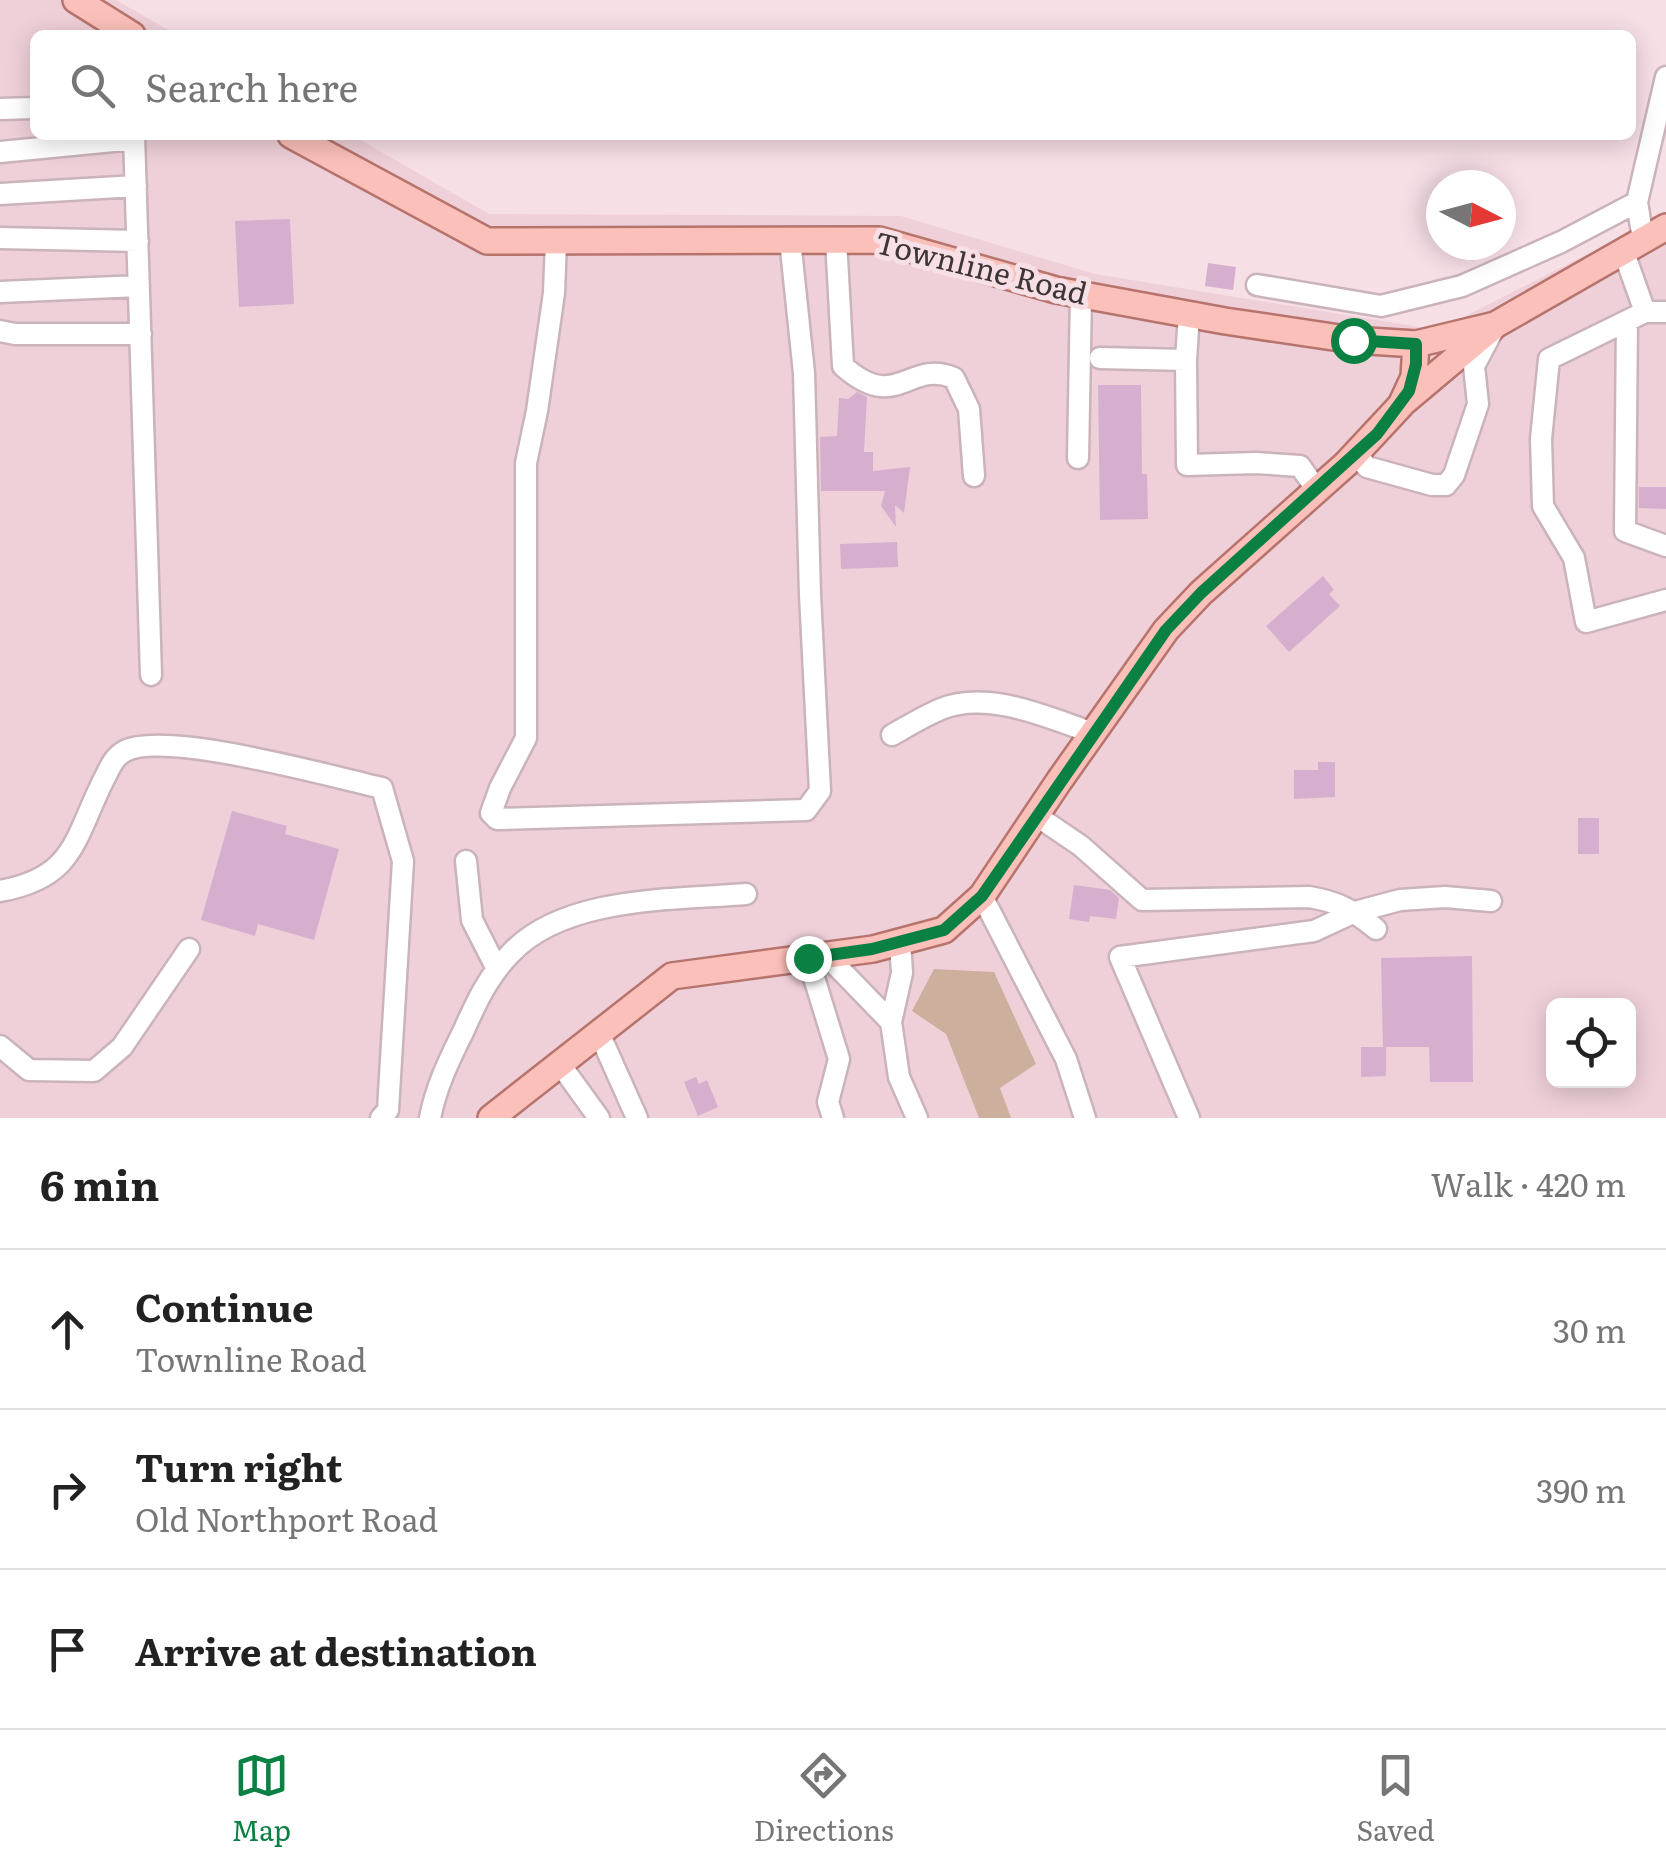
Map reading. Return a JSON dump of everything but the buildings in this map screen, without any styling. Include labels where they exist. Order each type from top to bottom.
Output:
[{"type":"main road","points":[[76,0],[123,30]]},
{"type":"main road","name":"Townline Road","points":[[300,140],[487,241],[879,240],[1081,294],[1353,340],[1416,344],[1495,325],[1644,239]]},
{"type":"main road","points":[[491,1118],[672,976],[900,942],[944,930],[982,896],[1166,630],[1201,593],[1356,454],[1401,405],[1495,325]]},
{"type":"main road","points":[[1401,405],[1414,377],[1416,344]]},
{"type":"street","points":[[1666,76],[1637,202],[1644,239],[1646,315],[1625,531],[1666,546]]},
{"type":"street","points":[[0,109],[30,108]]},
{"type":"street","points":[[0,152],[107,140]]},
{"type":"street","points":[[134,140],[151,675]]},
{"type":"street","points":[[0,194],[136,186]]},
{"type":"street","points":[[1257,285],[1381,306],[1462,286],[1561,242],[1637,202]]},
{"type":"street","points":[[0,238],[138,242]]},
{"type":"street","points":[[556,241],[554,293],[526,462],[526,738],[500,788],[491,813],[497,818],[806,810],[820,791],[804,373],[790,240]]},
{"type":"street","points":[[836,240],[843,366],[871,384],[894,388],[938,372],[954,378],[969,410],[974,476]]},
{"type":"street","points":[[0,292],[139,286]]},
{"type":"street","points":[[1078,458],[1081,294]]},
{"type":"street","points":[[1190,314],[1186,360],[1187,465],[1300,466],[1317,490]]},
{"type":"street","points":[[1646,315],[1549,359],[1541,439],[1543,506],[1574,558],[1586,622],[1666,600]]},
{"type":"street","points":[[1356,454],[1366,467],[1432,485],[1446,485],[1454,475],[1478,404],[1474,366],[1495,325]]},
{"type":"street","points":[[0,331],[141,334]]},
{"type":"street","points":[[1100,358],[1186,360]]},
{"type":"street","points":[[892,734],[943,708],[978,702],[1030,712],[1093,733]]},
{"type":"street","points":[[0,891],[43,879],[62,865],[113,760],[125,751],[145,745],[222,752],[382,788],[402,861],[388,1110],[381,1118]]},
{"type":"street","points":[[1037,816],[1095,857],[1142,900],[1309,896],[1356,912],[1376,930]]},
{"type":"street","points":[[466,861],[472,920],[497,969]]},
{"type":"street","points":[[430,1118],[435,1091],[483,987],[513,950],[552,924],[621,904],[746,894]]},
{"type":"street","points":[[982,896],[1066,1058],[1085,1118]]},
{"type":"street","points":[[1189,1118],[1120,957],[1314,931],[1356,912],[1400,900],[1446,897],[1492,901]]},
{"type":"street","points":[[900,942],[902,973],[891,1022],[898,1077],[917,1118]]},
{"type":"street","points":[[0,1046],[29,1070],[94,1071],[122,1047],[190,949]]},
{"type":"street","points":[[817,956],[891,1022]]},
{"type":"street","points":[[817,956],[840,1059],[828,1102],[833,1118]]},
{"type":"street","points":[[598,1033],[637,1118]]},
{"type":"street","points":[[560,1064],[599,1118]]},
{"type":"shaded area","points":[[0,0],[116,0],[168,30],[30,30],[30,140],[361,140],[489,214],[901,216],[1095,274],[1438,330],[1666,214],[1666,1118],[0,1118]]},
{"type":"shaded area","points":[[934,969],[994,972],[1036,1064],[1000,1088],[1011,1118],[979,1118],[946,1034],[912,1011]]},
{"type":"route","points":[[808,958],[872,949],[944,930],[982,896],[1166,630],[1201,593],[1346,464],[1401,405],[1414,377],[1416,344],[1353,340]]}]
